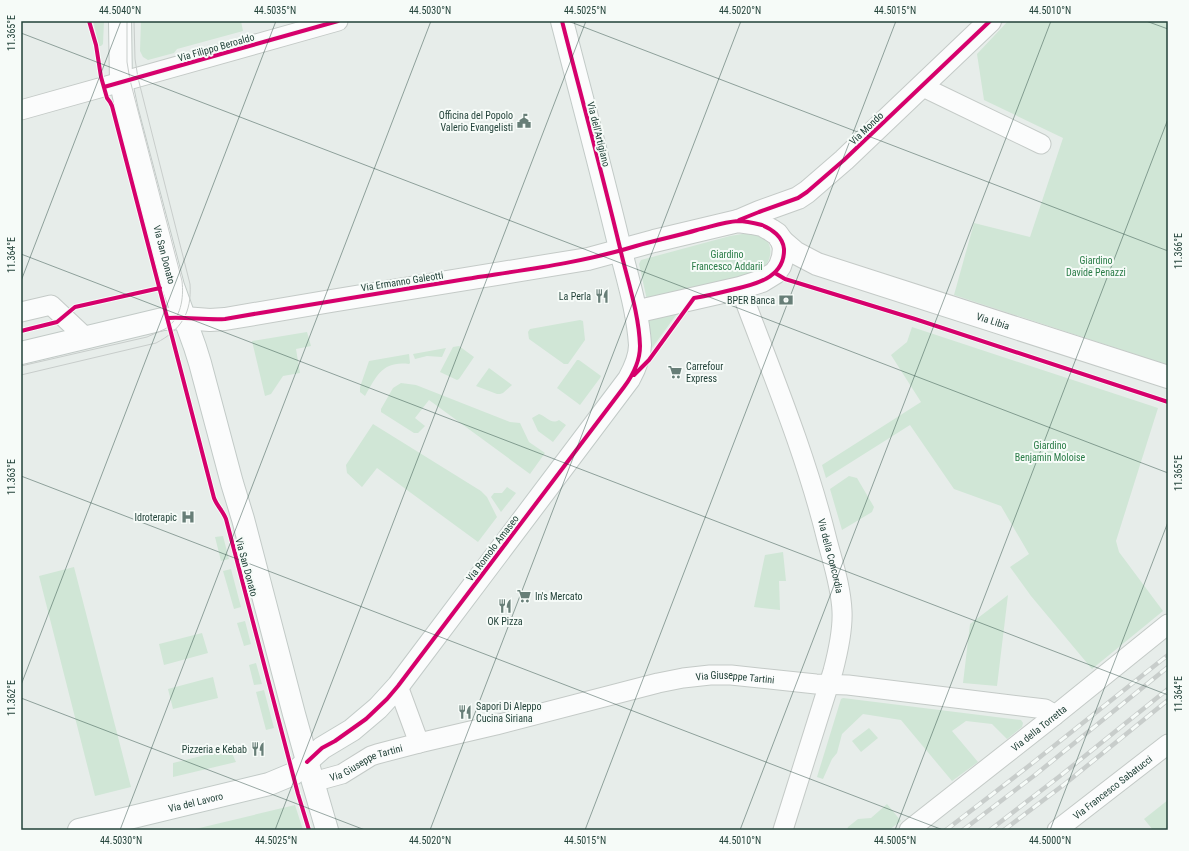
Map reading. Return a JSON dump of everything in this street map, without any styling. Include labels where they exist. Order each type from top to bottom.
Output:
[{"type":"main road","name":"Via San Donato","points":[[120,21],[121,82],[127,111],[169,272],[177,300],[198,358],[327,830]]},
{"type":"main road","name":"Via dell'Artigiano","points":[[562,21],[636,313]]},
{"type":"main road","name":"Via Mondo","points":[[738,221],[798,198],[807,192],[844,160],[990,21]]},
{"type":"main road","name":"Via Ermanno Galeotti","points":[[21,353],[163,319],[225,319],[588,259],[738,221]]},
{"type":"main road","name":"Via Libia","points":[[738,221],[762,225],[777,234],[782,241],[796,253],[817,264]]},
{"type":"main road","points":[[775,273],[780,266],[783,257],[784,248],[782,241]]},
{"type":"main road","name":"Via Libia","points":[[636,313],[639,311],[740,288],[762,281],[793,263],[804,262],[817,264],[1168,377]]},
{"type":"main road","name":"Via Romolo Amaseo","points":[[310,772],[322,748],[335,741],[366,719],[398,686],[630,379],[637,363],[640,346],[636,313]]},
{"type":"main road","name":"Via del Lavoro","points":[[79,830],[269,784],[293,774],[310,772]]},
{"type":"street","name":"Via Filippo Beroaldo","points":[[21,110],[338,21]]},
{"type":"street","points":[[921,86],[1041,144]]},
{"type":"street","name":"Via della Concordia","points":[[740,288],[780,392],[821,513],[839,589],[842,612],[838,650],[830,684],[783,830]]},
{"type":"street","points":[[21,312],[51,305],[85,338]]},
{"type":"street","name":"Via della Torretta","points":[[908,830],[1054,716],[1168,624]]},
{"type":"street","name":"Via Giuseppe Tartini","points":[[310,772],[338,776],[371,756],[658,682],[710,675],[731,675],[809,684],[848,685],[1045,709],[1054,716]]},
{"type":"street","points":[[398,686],[419,743]]},
{"type":"street","name":"Via Francesco Sabatucci","points":[[1057,830],[1168,744]]},
{"type":"green space","points":[[93,21],[104,21],[103,44],[101,46],[99,46]]},
{"type":"green space","points":[[141,21],[241,21],[243,31],[177,49],[174,53],[148,60],[143,57],[140,51]]},
{"type":"green space","points":[[990,21],[1008,21],[978,32]]},
{"type":"green space","name":"Giardino Davide Penazzi","points":[[1008,21],[1168,21],[1168,365],[954,295],[974,223],[1030,237],[1063,138],[984,100],[977,54]]},
{"type":"green space","name":"Giardino Francesco Addarii","points":[[748,233],[761,236],[770,246],[769,259],[760,270],[753,274],[647,300],[639,264],[641,260],[730,236]]},
{"type":"green space","points":[[679,311],[652,348],[648,319]]},
{"type":"green space","points":[[580,320],[583,321],[585,340],[568,364],[564,364],[529,339],[528,332],[530,329]]},
{"type":"green space","name":"Giardino Benjamin Moloise","points":[[912,327],[1158,408],[1116,541],[1119,552],[1163,611],[1092,669],[1031,596],[1010,567],[1029,554],[1001,506],[954,489],[910,425],[826,478],[822,465],[921,402],[891,355],[907,342]]},
{"type":"green space","points":[[307,332],[311,346],[296,349],[300,373],[283,376],[271,394],[265,396],[252,341]]},
{"type":"green space","points":[[459,346],[474,357],[457,380],[440,372],[453,347]]},
{"type":"green space","points":[[446,348],[442,357],[427,356],[415,359],[413,354]]},
{"type":"green space","points":[[409,354],[409,364],[392,365],[386,368],[377,376],[365,396],[360,392],[360,387],[369,361]]},
{"type":"green space","points":[[577,360],[601,376],[580,405],[557,388]]},
{"type":"green space","points":[[489,368],[512,385],[503,393],[497,394],[476,386]]},
{"type":"green space","points":[[401,383],[416,385],[510,422],[520,423],[529,442],[545,453],[530,474],[429,400],[415,418],[425,426],[418,433],[414,433],[381,412],[381,409],[393,388]]},
{"type":"green space","points":[[539,414],[551,421],[559,420],[566,425],[553,442],[538,431],[532,418]]},
{"type":"green space","points":[[373,424],[481,491],[487,497],[497,517],[478,542],[377,468],[362,487],[347,473],[346,465]]},
{"type":"green space","points":[[849,476],[857,478],[874,507],[872,512],[842,530],[830,489]]},
{"type":"green space","points":[[507,487],[516,493],[501,512],[491,497],[494,493],[502,493]]},
{"type":"green space","points":[[223,536],[229,559],[221,561],[215,537]]},
{"type":"green space","points":[[783,552],[786,581],[779,581],[780,610],[754,607],[765,555]]},
{"type":"green space","points":[[74,567],[131,787],[95,796],[39,576]]},
{"type":"green space","points":[[231,569],[241,607],[234,609],[223,571]]},
{"type":"green space","points":[[1008,595],[997,686],[963,683],[970,624]]},
{"type":"green space","points":[[245,621],[251,644],[244,646],[237,623]]},
{"type":"green space","points":[[202,633],[208,653],[164,665],[159,644]]},
{"type":"green space","points":[[256,663],[262,684],[254,685],[249,665]]},
{"type":"green space","points":[[213,677],[218,698],[173,709],[168,689]]},
{"type":"green space","points":[[264,690],[274,728],[266,730],[256,692]]},
{"type":"green space","points":[[843,698],[1021,720],[1023,723],[1022,727],[1007,739],[992,724],[966,721],[952,731],[978,762],[952,781],[901,720],[863,714],[842,734],[837,753],[832,759],[823,779],[817,777],[841,699]]},
{"type":"green space","points":[[869,728],[878,738],[861,752],[852,741]]},
{"type":"green space","points":[[230,749],[236,762],[173,777],[173,763]]},
{"type":"green space","points":[[1168,800],[1168,830],[1153,830],[1144,819]]},
{"type":"green space","points":[[887,804],[901,821],[889,830],[847,830],[848,827],[858,819],[871,818]]},
{"type":"green space","points":[[295,805],[303,830],[191,830]]},
{"type":"tram line","points":[[21,366],[147,337],[165,329],[170,325],[175,320],[180,308],[182,301],[182,281],[130,80],[127,62],[127,21]]},
{"type":"tram line","points":[[21,375],[156,343],[172,332],[183,320],[187,312],[190,284],[138,78],[135,59],[134,21]]},
{"type":"railway","points":[[946,830],[1168,655]]},
{"type":"railway","points":[[963,830],[1035,775],[1168,667]]},
{"type":"railway","points":[[990,830],[1168,689]]},
{"type":"railway","points":[[1004,830],[1066,783],[1168,700]]},
{"type":"cycle path","points":[[89,21],[96,45],[101,77],[107,98],[112,106],[214,498],[226,519],[298,794],[309,830]]},
{"type":"cycle path","points":[[104,87],[338,21]]},
{"type":"cycle path","points":[[307,762],[322,748],[335,741],[366,719],[398,686],[624,387],[633,373],[637,362],[640,346],[635,309],[562,21]]},
{"type":"cycle path","points":[[739,220],[798,198],[807,192],[844,160],[990,21]]},
{"type":"cycle path","points":[[168,318],[225,319],[552,266],[615,252],[717,225],[738,221],[762,225],[770,229],[779,237],[782,241],[784,249],[783,259],[774,273],[749,286],[694,298],[649,360],[634,375]]},
{"type":"cycle path","points":[[775,273],[785,279],[915,319],[1168,402]]},
{"type":"cycle path","points":[[21,331],[57,322],[75,307],[160,288]]},
{"type":"place","name":"Officina del Popolo Valerio Evangelisti","points":[[524,121]]},
{"type":"place","name":"La Perla","points":[[602,296]]},
{"type":"place","name":"BPER Banca","points":[[786,300]]},
{"type":"place","name":"Carrefour Express","points":[[675,372]]},
{"type":"place","name":"Idroterapic","points":[[188,517]]},
{"type":"place","name":"In's Mercato","points":[[524,596]]},
{"type":"place","name":"OK Pizza","points":[[505,606]]},
{"type":"place","name":"Sapori Di Aleppo Cucina Siriana","points":[[465,712]]},
{"type":"place","name":"Pizzeria e Kebab","points":[[258,749]]}]
